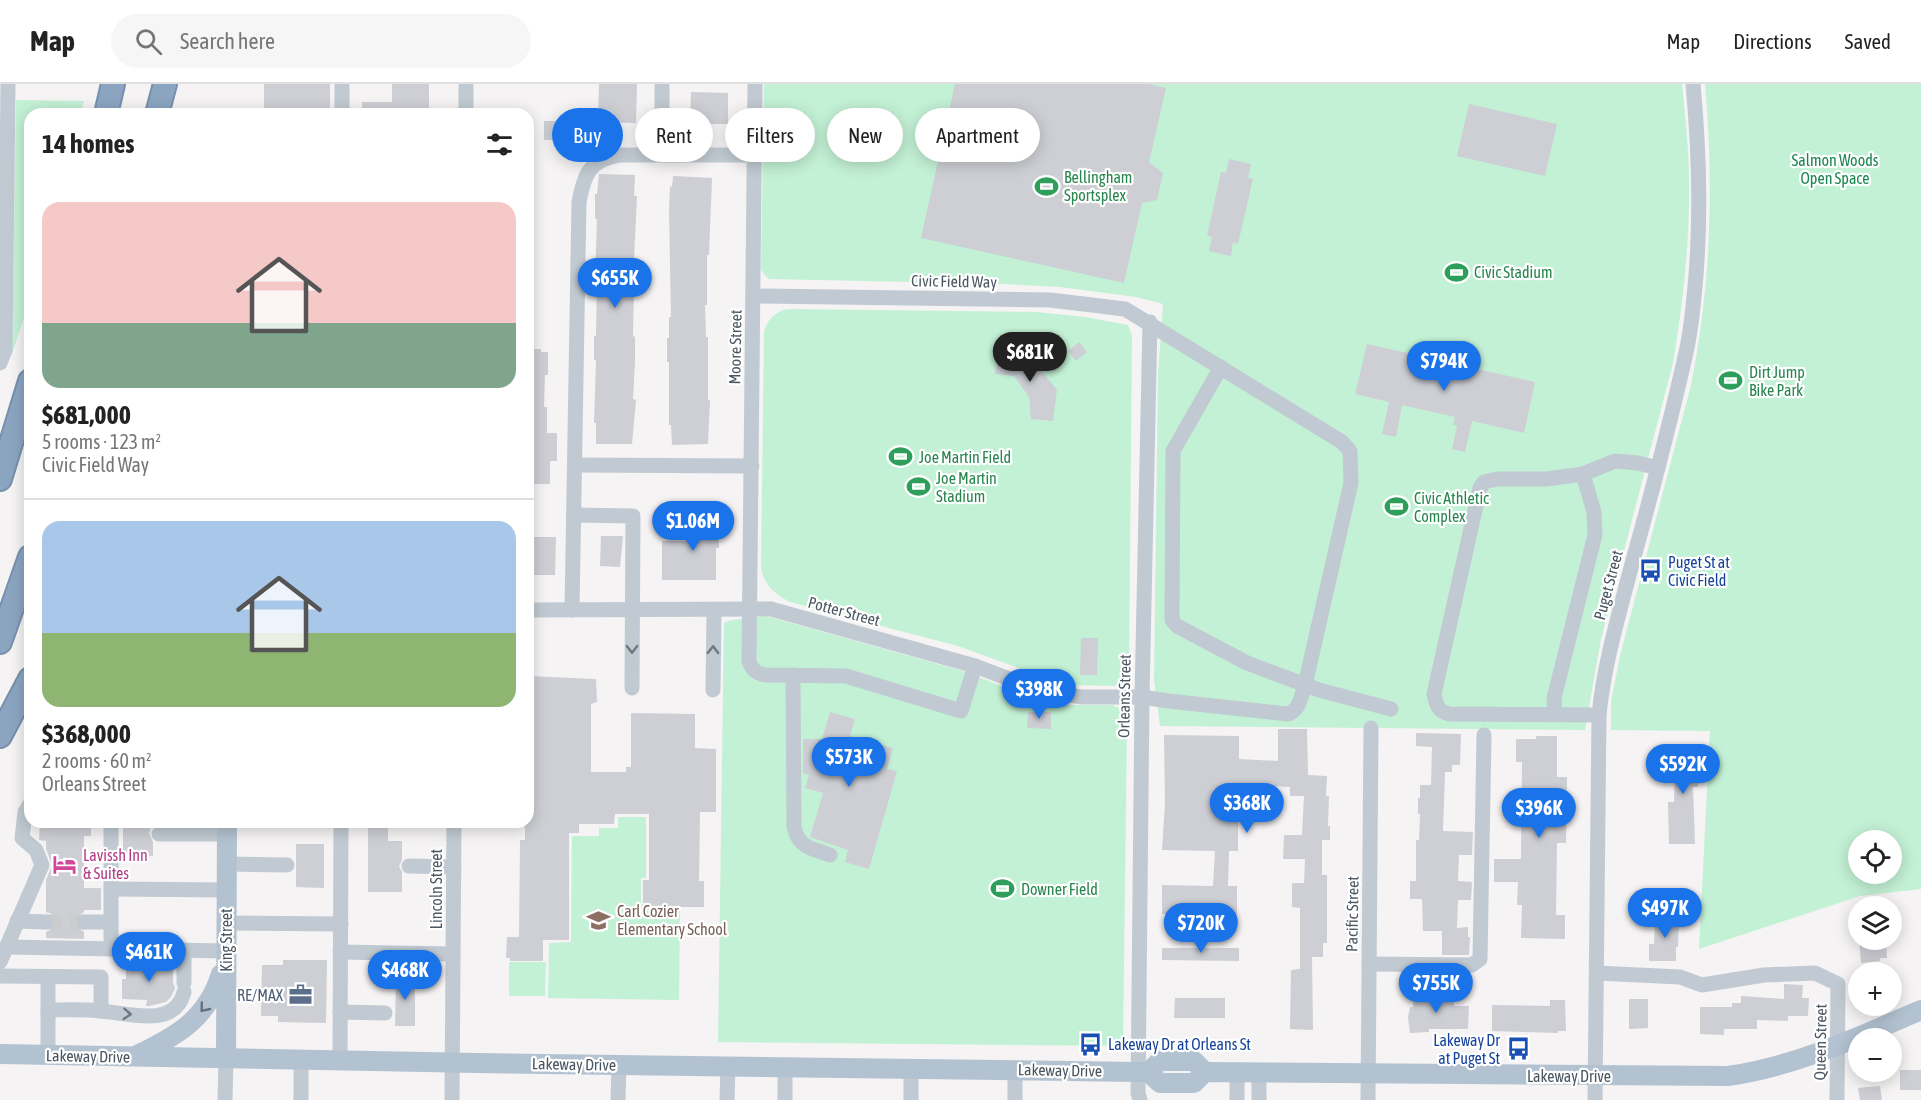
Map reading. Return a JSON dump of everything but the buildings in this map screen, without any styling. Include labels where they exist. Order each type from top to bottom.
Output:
[{"type":"highway","points":[[107,108],[113,84]]},
{"type":"highway","points":[[160,108],[166,84]]},
{"type":"highway","points":[[0,479],[24,400]]},
{"type":"highway","points":[[0,461],[22,406]]},
{"type":"highway","points":[[0,642],[24,574]]},
{"type":"highway","points":[[0,736],[24,690]]},
{"type":"main road","name":"King Street","points":[[226,1058],[227,828]]},
{"type":"main road","points":[[134,1056],[170,1039],[204,1009],[212,998],[226,952]]},
{"type":"main road","name":"Lakeway Drive","points":[[0,1054],[452,1063],[1143,1072],[1160,1061],[1194,1061],[1205,1072],[1728,1076],[1779,1066],[1838,1046],[1921,1010]]},
{"type":"street","points":[[0,363],[5,350],[8,84]]},
{"type":"street","points":[[342,84],[342,108]]},
{"type":"street","points":[[466,84],[466,108]]},
{"type":"street","points":[[662,84],[662,108]]},
{"type":"street","name":"Moore Street","points":[[755,84],[755,108]]},
{"type":"street","name":"Puget Street","points":[[1595,1100],[1599,715],[1603,679],[1611,644],[1688,345],[1694,301],[1700,166],[1694,84]]},
{"type":"street","points":[[572,610],[579,202],[582,184],[590,168],[604,157],[725,155]]},
{"type":"street","name":"Moore Street","points":[[755,162],[749,661],[757,673],[793,675]]},
{"type":"street","name":"Civic Field Way","points":[[753,296],[1050,300],[1125,309],[1150,322],[1342,442],[1350,451],[1351,483],[1305,685]]},
{"type":"street","name":"Orleans Street","points":[[1135,1098],[1143,1072],[1142,697],[1150,322]]},
{"type":"street","points":[[1221,367],[1173,451],[1172,620],[1177,626],[1247,663],[1305,685],[1391,709]]},
{"type":"street","points":[[1599,715],[1449,714],[1441,712],[1437,707],[1434,694],[1480,488],[1484,482],[1497,479],[1546,479],[1583,474],[1615,461],[1658,468]]},
{"type":"street","points":[[575,465],[752,466]]},
{"type":"street","points":[[1555,714],[1554,698],[1595,536],[1594,513],[1583,474]]},
{"type":"street","points":[[574,515],[633,516],[632,688]]},
{"type":"street","name":"Potter Street","points":[[534,610],[771,609],[975,666],[1033,688],[1081,697],[1142,697],[1288,714],[1294,712],[1297,707],[1305,685]]},
{"type":"street","points":[[713,690],[714,610]]},
{"type":"street","points":[[830,855],[804,846],[797,838],[794,827],[793,675],[846,676],[961,711],[975,666]]},
{"type":"street","name":"Pacific Street","points":[[1368,1100],[1371,728]]},
{"type":"street","points":[[1369,964],[1472,966],[1480,959],[1484,735]]},
{"type":"street","points":[[0,962],[42,865],[36,850],[22,837],[24,820]]},
{"type":"street","points":[[111,828],[111,949]]},
{"type":"street","points":[[159,834],[227,828]]},
{"type":"street","points":[[340,1060],[341,828]]},
{"type":"street","name":"Lincoln Street","points":[[452,1100],[454,828]]},
{"type":"street","points":[[227,864],[287,865]]},
{"type":"street","points":[[409,866],[454,867]]},
{"type":"street","points":[[111,889],[226,890]]},
{"type":"street","points":[[17,921],[46,922]]},
{"type":"street","points":[[84,922],[111,922]]},
{"type":"street","points":[[226,923],[341,924]]},
{"type":"street","points":[[6,947],[226,952]]},
{"type":"street","points":[[48,1010],[159,1015],[168,1013],[182,1002],[184,950]]},
{"type":"street","points":[[340,952],[453,954]]},
{"type":"street","name":"Queen Street","points":[[1597,973],[1680,977],[1702,985],[1764,975],[1815,973],[1839,984],[1837,1100]]},
{"type":"street","points":[[0,976],[101,977],[101,1011]]},
{"type":"street","points":[[48,977],[48,1055]]},
{"type":"street","points":[[340,1012],[385,1013]]},
{"type":"street","points":[[225,1100],[226,1058]]},
{"type":"street","points":[[301,1060],[301,1100]]},
{"type":"street","points":[[618,1100],[619,1065]]},
{"type":"street","points":[[727,1100],[728,1066]]},
{"type":"street","points":[[785,1067],[785,1100]]},
{"type":"street","points":[[911,1068],[911,1100]]},
{"type":"street","points":[[1015,1100],[1016,1070]]},
{"type":"street","points":[[1237,1100],[1238,1072]]},
{"type":"street","points":[[1259,1073],[1259,1100]]},
{"type":"green space","name":"Civic Athletic Complex","points":[[764,84],[1682,84],[1689,203],[1685,272],[1677,340],[1601,639],[1585,730],[1160,726],[1154,680],[1158,374],[1163,304],[1136,297],[1060,287],[769,279],[761,269],[763,162],[815,162],[815,108],[764,108]]},
{"type":"green space","name":"Salmon Woods Open Space","points":[[1705,84],[1921,84],[1921,889],[1848,896],[1848,900],[1699,949],[1710,731],[1611,730],[1611,702],[1620,656],[1691,385],[1698,348],[1707,273],[1709,160]]},
{"type":"green space","points":[[16,100],[84,101],[82,108],[24,108],[24,317],[12,354]]},
{"type":"green space","name":"Joe Martin Stadium","points":[[787,309],[1036,312],[1085,317],[1128,325],[1132,336],[1129,671],[1124,682],[1116,686],[1066,685],[958,646],[790,602],[771,588],[761,568],[764,332],[772,317]]},
{"type":"green space","points":[[766,616],[963,671],[1051,705],[1112,705],[1124,710],[1127,720],[1123,1046],[718,1042],[724,623]]},
{"type":"green space","points":[[618,817],[646,817],[646,878],[641,878],[641,904],[647,905],[647,908],[680,909],[679,1000],[548,998],[549,943],[571,942],[572,836],[599,836],[599,828],[618,828]]},
{"type":"green space","points":[[509,962],[546,962],[545,996],[509,996]]},
{"type":"tunnel","points":[[46,922],[84,922]]},
{"type":"place","name":"Bellingham Sportsplex","points":[[1046,186]]},
{"type":"place","name":"Civic Stadium","points":[[1456,272]]},
{"type":"place","name":"Dirt Jump Bike Park","points":[[1731,381]]},
{"type":"place","name":"Joe Martin Field","points":[[901,457]]},
{"type":"place","name":"Joe Martin Stadium","points":[[918,487]]},
{"type":"place","name":"Civic Athletic Complex","points":[[1396,507]]},
{"type":"place","name":"Puget St at Civic Field","points":[[1650,571]]},
{"type":"place","name":"Lavissh Inn & Suites","points":[[65,864]]},
{"type":"place","name":"Downer Field","points":[[1003,889]]},
{"type":"place","name":"Carl Cozier Elementary School","points":[[599,920]]},
{"type":"place","name":"RE/MAX","points":[[301,995]]},
{"type":"place","name":"Lakeway Dr at Orleans St","points":[[1090,1044]]},
{"type":"place","name":"Lakeway Dr at Puget St","points":[[1518,1049]]}]
